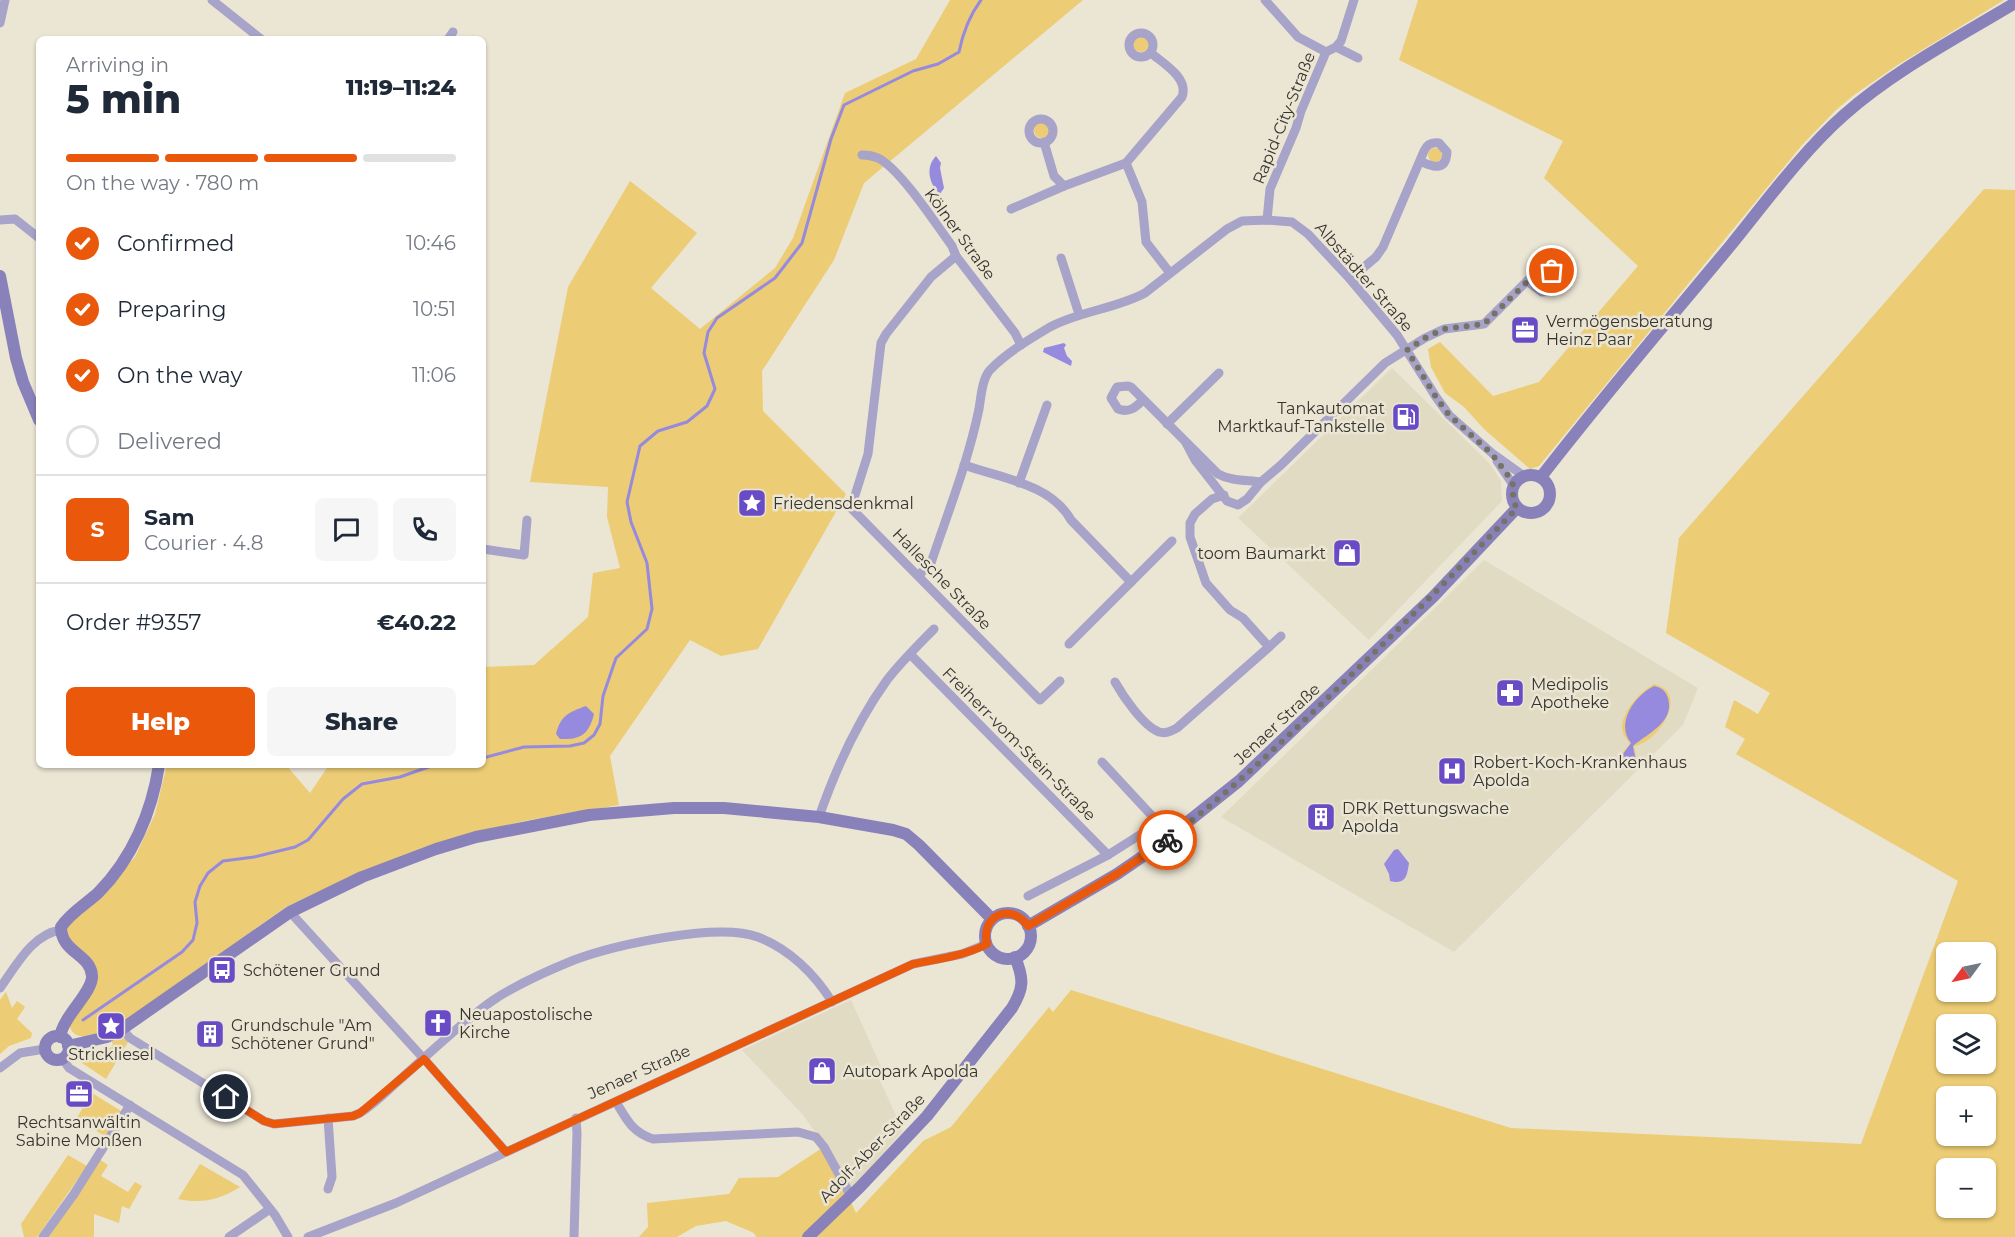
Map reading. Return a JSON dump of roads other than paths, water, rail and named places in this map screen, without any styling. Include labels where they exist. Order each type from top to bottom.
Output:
[{"type":"main road","points":[[1541,477],[1809,151],[1843,116],[1903,71],[2015,3]]},
{"type":"main road","points":[[0,276],[16,358],[36,413]]},
{"type":"main road","points":[[1524,476],[1541,477],[1550,490],[1548,505],[1535,513],[1526,513],[1517,508],[1512,496],[1514,486],[1524,476]]},
{"type":"main road","name":"Jenaer Straße","points":[[1028,926],[1090,891],[1136,861],[1192,820],[1239,781],[1433,597],[1517,508]]},
{"type":"main road","points":[[158,768],[148,811],[128,854],[99,892],[65,921],[60,930],[64,942],[87,963],[92,972],[92,981],[64,1023],[64,1041],[68,1053],[63,1058],[52,1059],[47,1055],[45,1049],[49,1039],[64,1041],[107,1037],[122,1029],[290,912],[362,877],[436,849],[476,837],[589,815],[674,808],[724,808],[819,817],[893,830],[906,834],[992,919]]},
{"type":"main road","points":[[1012,913],[1019,915],[1028,926],[1031,938],[1029,944],[1026,950],[1015,957],[1002,958],[990,950],[986,931],[992,919],[998,915],[1012,913]]},
{"type":"main road","name":"Adolf-Aber-Straße","points":[[807,1237],[851,1196],[927,1116],[1012,1008],[1022,992],[1022,975],[1015,957]]},
{"type":"street","points":[[0,23],[5,0]]},
{"type":"street","points":[[1265,0],[1298,37],[1326,52]]},
{"type":"street","name":"Rapid-City-Straße","points":[[1268,220],[1270,189],[1326,52],[1336,47],[1346,30],[1354,0]]},
{"type":"street","points":[[218,2],[258,36]]},
{"type":"street","points":[[1336,47],[1358,58]]},
{"type":"street","points":[[1011,209],[1126,163],[1182,97],[1185,90],[1182,80],[1151,53]]},
{"type":"street","points":[[1044,142],[1054,176],[1064,186]]},
{"type":"street","name":"Kölner Straße","points":[[862,154],[873,155],[890,167],[952,246],[956,256],[1022,345]]},
{"type":"street","points":[[1350,279],[1376,257],[1383,247],[1420,161]]},
{"type":"street","points":[[1126,163],[1142,202],[1146,242],[1170,273]]},
{"type":"street","points":[[0,220],[15,219],[36,236]]},
{"type":"street","name":"Albstädter Straße","points":[[919,575],[931,562],[972,442],[984,381],[989,371],[1022,345],[1051,327],[1079,314],[1131,300],[1145,293],[1227,229],[1242,221],[1292,222],[1308,234],[1397,335],[1449,415],[1492,454],[1524,476]]},
{"type":"street","name":"Hallesche Straße","points":[[956,256],[931,277],[881,343],[868,454],[851,508],[1041,700],[1060,681]]},
{"type":"street","points":[[1061,258],[1079,314]]},
{"type":"street","points":[[1186,443],[1217,490],[1231,503],[1242,503],[1379,368],[1425,338],[1444,329],[1484,324],[1527,281]]},
{"type":"street","points":[[1167,424],[1219,373]]},
{"type":"street","points":[[1143,400],[1218,474],[1231,480],[1244,479],[1261,482]]},
{"type":"street","points":[[1018,483],[1047,405]]},
{"type":"street","points":[[1492,454],[1514,486]]},
{"type":"street","points":[[964,465],[1036,488],[1051,496],[1131,582]]},
{"type":"street","points":[[1224,495],[1226,486],[1231,480]]},
{"type":"street","points":[[1224,495],[1212,499],[1195,514],[1190,523],[1190,537],[1206,583],[1230,610],[1243,618],[1269,647]]},
{"type":"street","points":[[486,549],[524,555],[527,520]]},
{"type":"street","points":[[1068,644],[1172,541]]},
{"type":"street","points":[[819,817],[842,756],[865,712],[888,678],[934,629]]},
{"type":"street","points":[[1115,682],[1123,698],[1151,727],[1158,732],[1167,733],[1177,728],[1281,636]]},
{"type":"street","name":"Freiherr-vom-Stein-Straße","points":[[910,654],[1108,855]]},
{"type":"street","points":[[1028,896],[1108,855],[1153,825],[1153,817],[1102,762]]},
{"type":"street","points":[[290,912],[506,1152]]},
{"type":"street","points":[[0,988],[26,951],[39,938],[50,931],[60,930]]},
{"type":"street","points":[[122,1029],[130,1038],[264,1121],[274,1124],[360,1113],[493,1000],[523,983],[575,960],[640,942],[715,932],[741,933],[758,937],[780,948],[801,964],[832,1002]]},
{"type":"street","name":"Jenaer Straße","points":[[308,1237],[396,1203],[913,964],[962,954],[987,944]]},
{"type":"street","points":[[0,1068],[20,1053],[45,1049]]},
{"type":"street","points":[[63,1058],[69,1068],[243,1175],[270,1209],[288,1237]]},
{"type":"street","points":[[616,1102],[634,1130],[640,1135],[653,1139],[798,1132],[816,1137],[851,1196]]},
{"type":"street","points":[[43,1237],[74,1194],[130,1105]]},
{"type":"street","points":[[328,1118],[332,1178],[328,1189]]},
{"type":"street","points":[[574,1237],[576,1118]]},
{"type":"street","points":[[228,1237],[270,1209]]},
{"type":"waterway","points":[[486,757],[524,747],[570,746],[584,743],[594,735],[600,724],[603,696],[616,658],[647,629],[652,609],[647,563],[631,522],[627,502],[640,446],[658,431],[687,422],[707,406],[715,389],[704,353],[708,332],[717,318],[775,278],[802,243],[831,139],[844,105],[913,71],[938,64],[959,52],[967,24],[981,0]]},
{"type":"waterway","points":[[83,1020],[182,952],[193,940],[197,923],[195,902],[200,886],[208,873],[223,861],[254,857],[295,847],[308,840],[343,799],[362,784],[400,777],[426,768]]},
{"type":"place","name":"Vermögensberatung Heinz Paar","points":[[1525,330]]},
{"type":"place","name":"Tankautomat Marktkauf-Tankstelle","points":[[1406,417]]},
{"type":"place","name":"Friedensdenkmal","points":[[752,503]]},
{"type":"place","name":"toom Baumarkt","points":[[1347,553]]},
{"type":"place","name":"Medipolis Apotheke","points":[[1510,693]]},
{"type":"place","name":"Robert-Koch-Krankenhaus Apolda","points":[[1452,771]]},
{"type":"place","name":"DRK Rettungswache Apolda","points":[[1321,817]]},
{"type":"place","name":"Schötener Grund","points":[[222,970]]},
{"type":"place","name":"Neuapostolische Kirche","points":[[438,1023]]},
{"type":"place","name":"Strickliesel","points":[[111,1026]]},
{"type":"place","name":"Grundschule \"Am Schötener Grund\"","points":[[210,1034]]},
{"type":"place","name":"Autopark Apolda","points":[[822,1071]]},
{"type":"place","name":"Rechtsanwältin Sabine Monßen","points":[[79,1094]]}]
